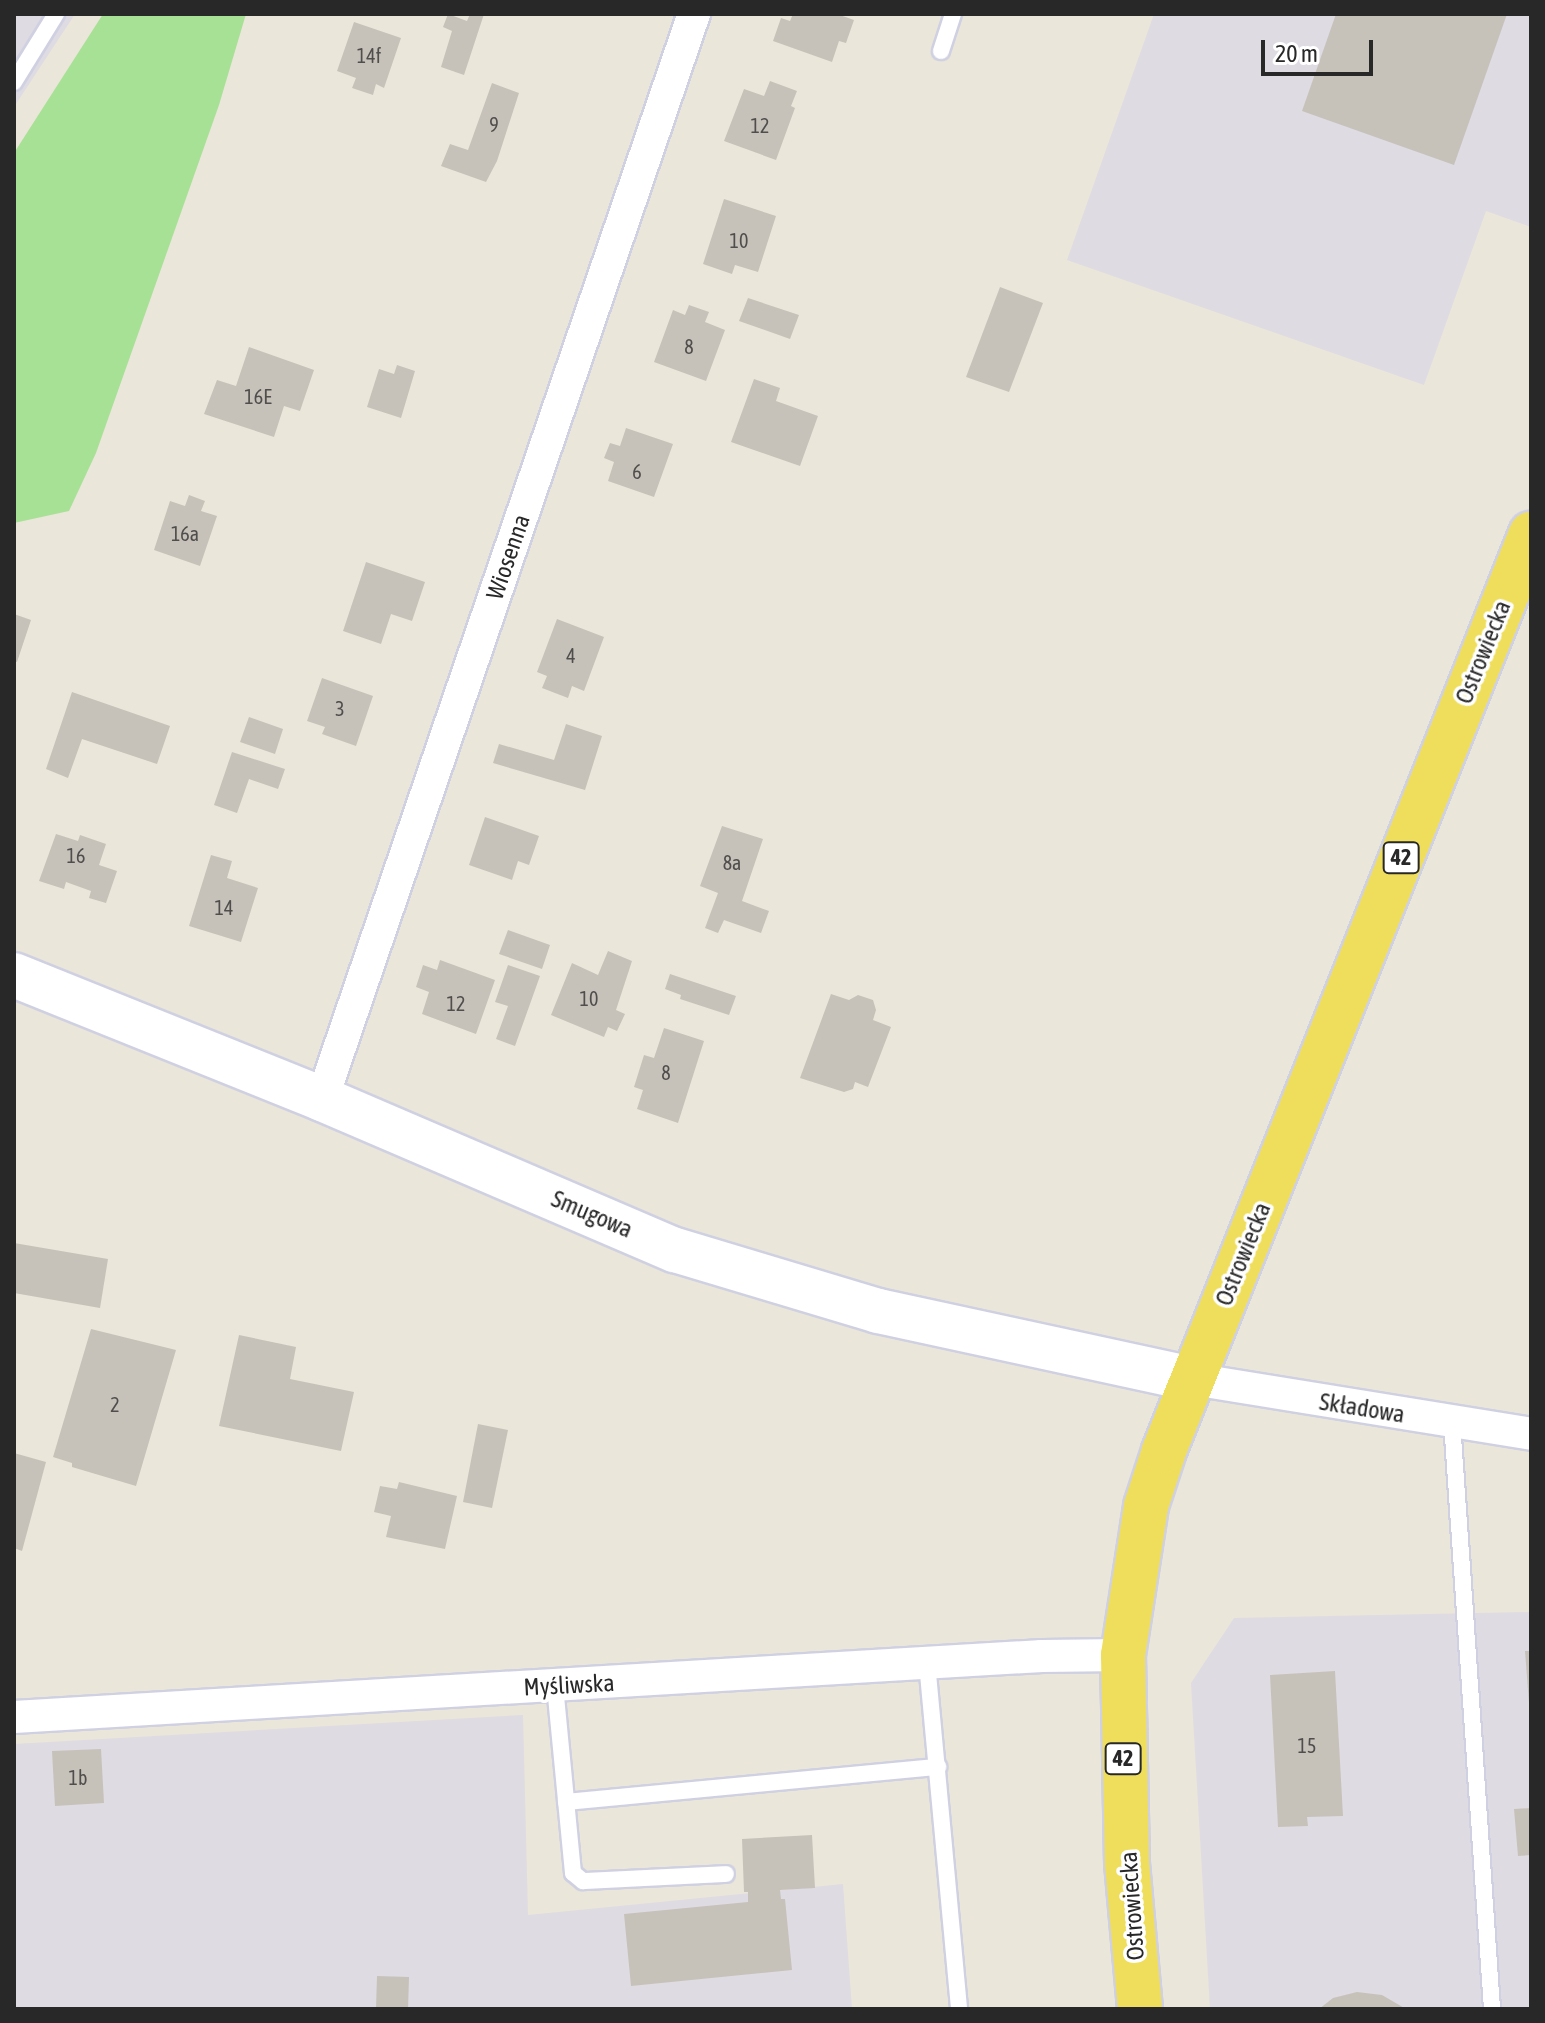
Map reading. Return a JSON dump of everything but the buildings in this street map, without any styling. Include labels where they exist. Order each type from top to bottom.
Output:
[{"type":"main road","name":"Ostrowiecka","points":[[1140,2009],[1127,1864],[1123,1655],[1146,1506],[1164,1451],[1531,534]]},
{"type":"street","name":"Wiosenna","points":[[322,1099],[694,14]]},
{"type":"street","name":"Smugowa","points":[[14,975],[322,1099],[675,1250],[878,1311],[1193,1379]]},
{"type":"street","name":"Składowa","points":[[1193,1379],[1531,1434]]},
{"type":"street","name":"Myśliwska","points":[[14,1717],[927,1663],[1123,1655]]},
{"type":"lane","points":[[14,82],[56,14]]},
{"type":"lane","points":[[941,51],[953,14]]},
{"type":"lane","points":[[1452,1422],[1492,2009]]},
{"type":"lane","points":[[927,1663],[959,2009]]},
{"type":"lane","points":[[555,1686],[573,1873],[583,1881],[726,1874]]},
{"type":"lane","points":[[566,1802],[938,1767]]},
{"type":"shaded area","points":[[14,14],[75,14],[14,107]]},
{"type":"shaded area","points":[[1154,14],[1531,14],[1531,227],[1486,211],[1424,385],[1067,260]]},
{"type":"shaded area","points":[[1531,1612],[1531,2009],[1210,2009],[1191,1683],[1234,1618]]},
{"type":"shaded area","points":[[523,1715],[528,1915],[843,1884],[852,2009],[14,2009],[14,1744]]},
{"type":"green space","points":[[103,14],[246,14],[219,105],[96,453],[69,511],[14,523],[14,153]]}]
